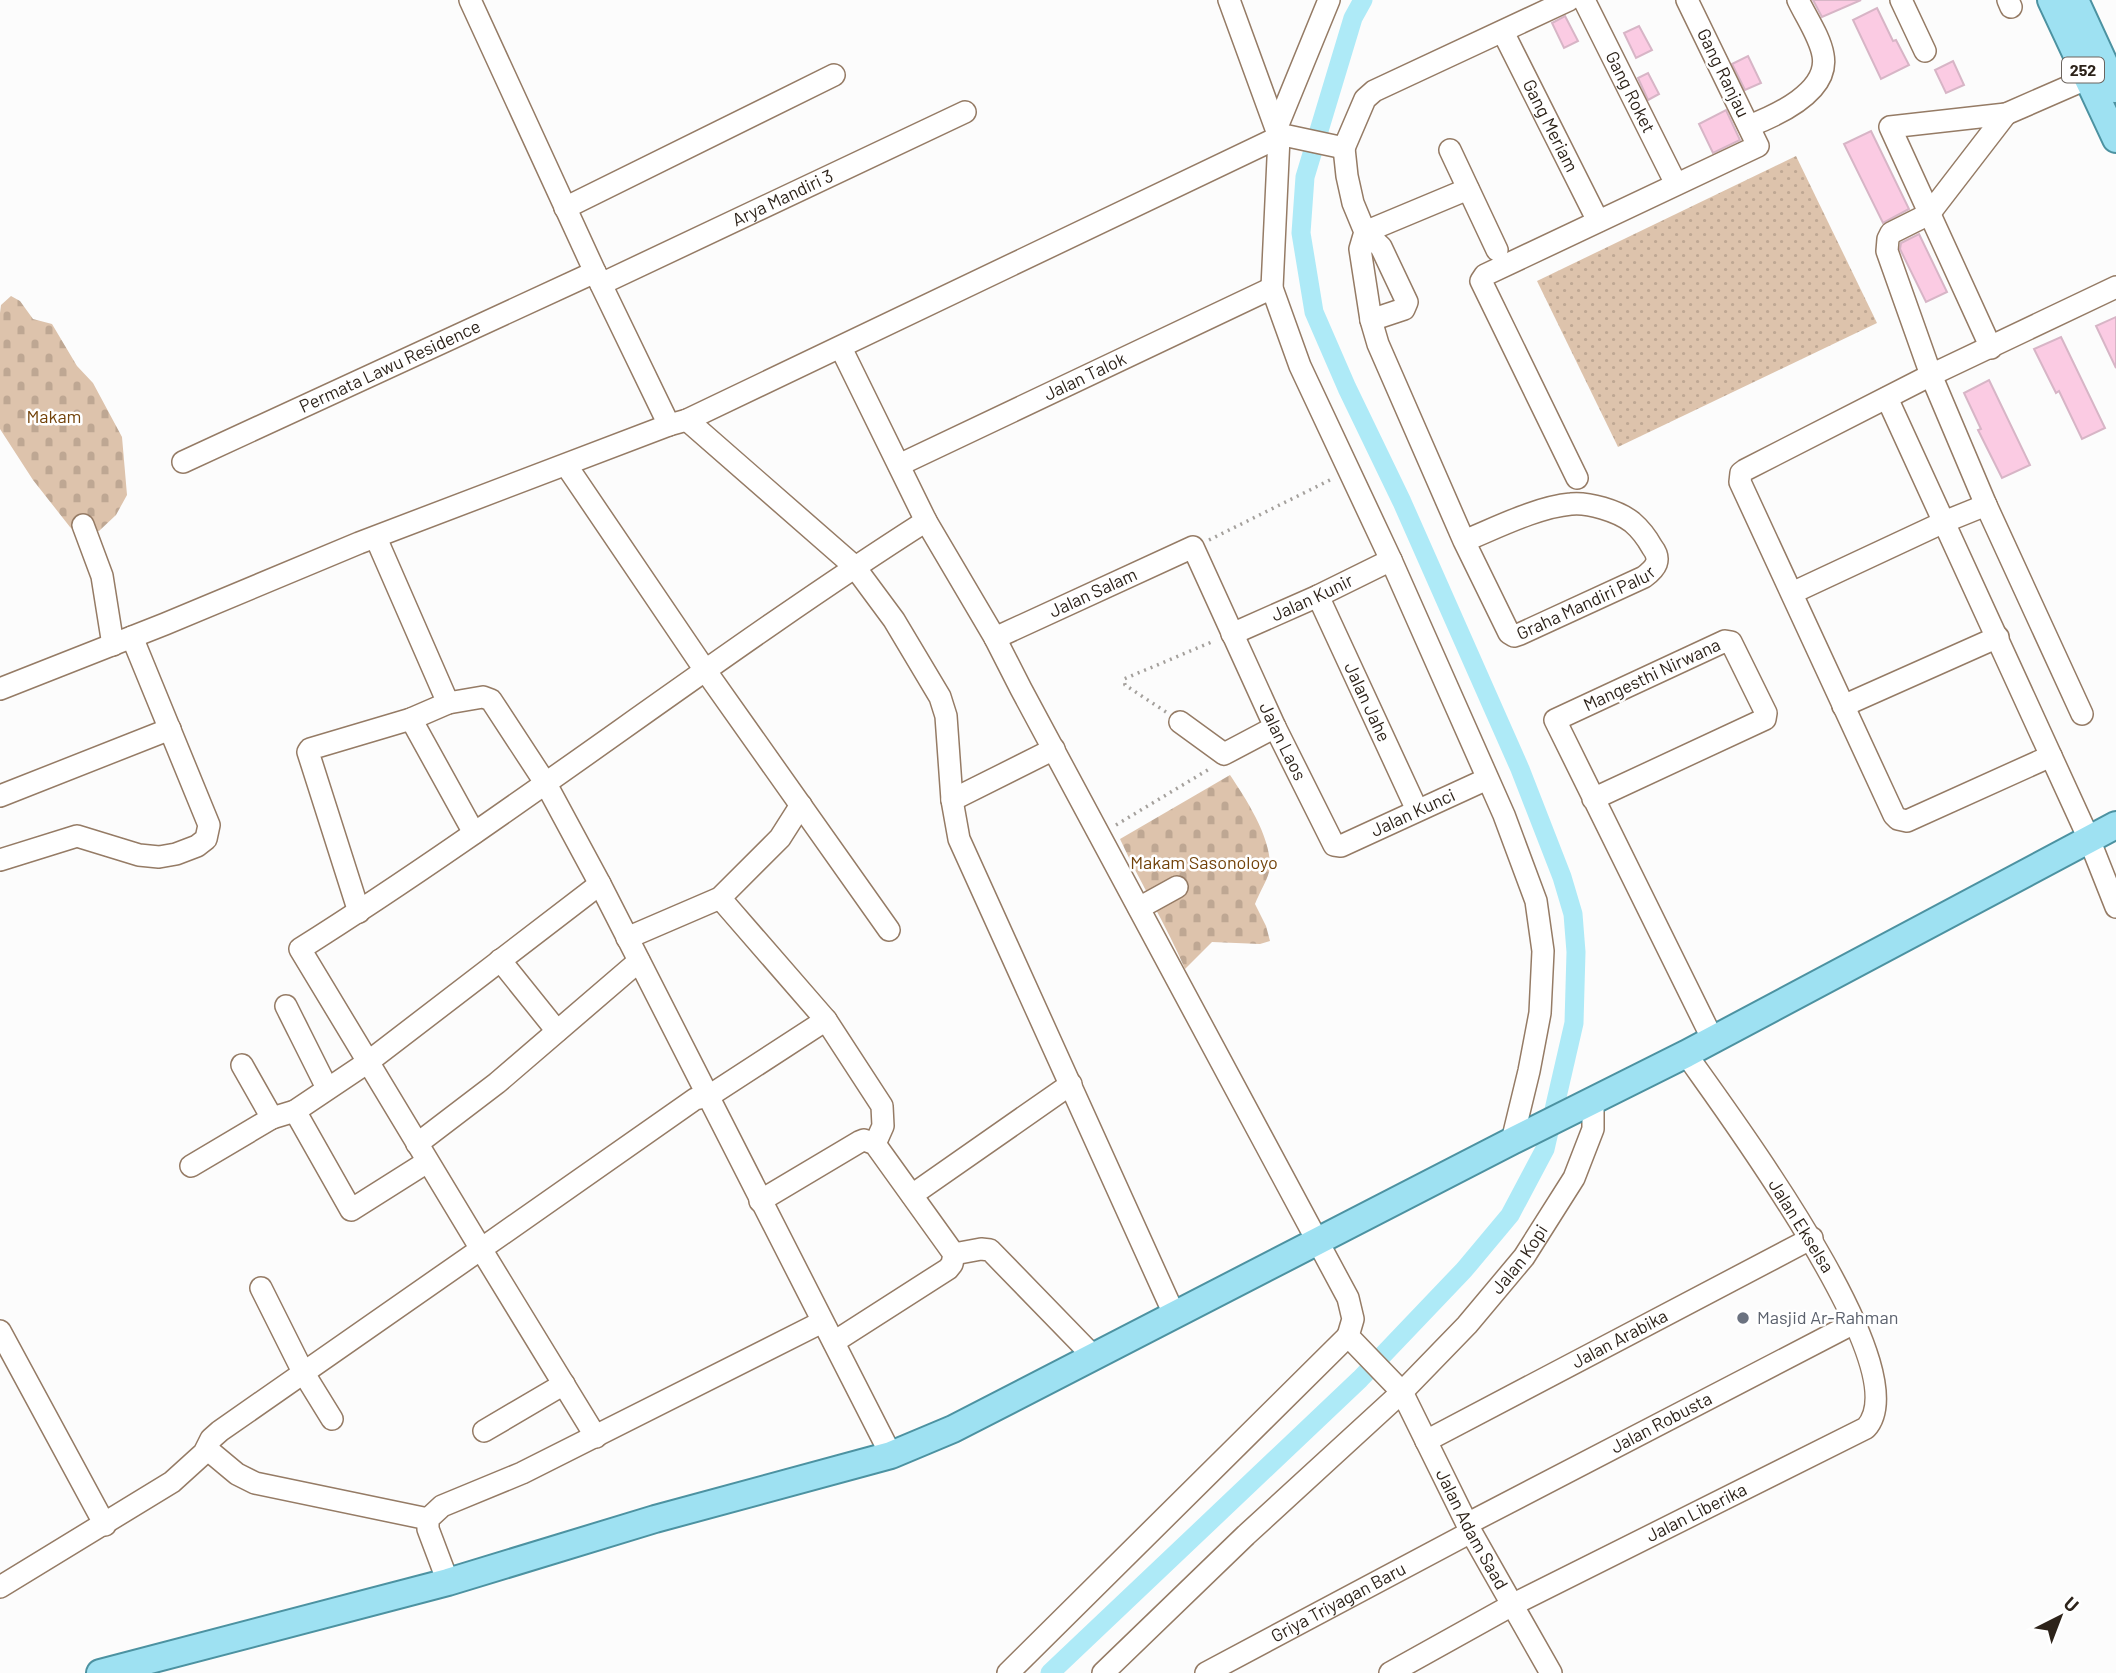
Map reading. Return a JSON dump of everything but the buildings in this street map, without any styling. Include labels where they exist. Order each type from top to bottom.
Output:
[{"type":"main road","name":"252","points":[[2051,0],[2103,79]]},
{"type":"main road","name":"252","points":[[2075,0],[2103,79],[2116,139]]},
{"type":"main road","points":[[100,1673],[448,1582],[655,1519],[891,1455],[953,1429],[1713,1040],[2116,825]]},
{"type":"street","points":[[470,0],[598,278],[678,422],[854,566],[894,620],[940,697],[946,716],[951,800],[959,839],[1174,1314]]},
{"type":"street","points":[[1229,0],[1281,134]]},
{"type":"street","points":[[1329,0],[1281,134],[1272,288],[1300,366],[1391,560],[1504,815],[1536,901],[1542,951],[1540,1013],[1518,1138]]},
{"type":"street","points":[[0,689],[376,538],[678,422],[841,348],[1281,134],[1340,147],[1366,99],[1374,91],[1569,0]]},
{"type":"street","name":"Gang Roket","points":[[1584,0],[1676,184]]},
{"type":"street","name":"Gang Ranjau","points":[[1688,0],[1753,136]]},
{"type":"street","points":[[1577,478],[1481,281],[1485,275],[1676,184],[1753,136],[1800,100],[1822,72],[1823,55],[1797,0]]},
{"type":"street","points":[[1901,0],[1925,51]]},
{"type":"street","name":"Gang Meriam","points":[[1503,32],[1598,220]]},
{"type":"street","points":[[565,208],[834,75]]},
{"type":"street","points":[[1991,348],[1890,127],[2006,114],[2057,90],[2103,79]]},
{"type":"street","name":"Arya Mandiri 3","points":[[598,278],[965,112]]},
{"type":"street","points":[[2006,114],[1929,214],[1895,229],[1886,244],[1931,375],[1986,505],[2082,715]]},
{"type":"street","name":"Graha Mandiri Palur","points":[[1340,147],[1352,198],[1365,232],[1381,247],[1407,302],[1404,309],[1371,320]]},
{"type":"street","points":[[1450,150],[1497,250]]},
{"type":"street","points":[[1365,232],[1468,189]]},
{"type":"street","name":"Graha Mandiri Palur","points":[[1365,232],[1360,249],[1371,320],[1378,344],[1464,541],[1506,627],[1514,636],[1644,577],[1656,565],[1658,559],[1654,549],[1626,518],[1601,508],[1572,503],[1545,510],[1464,541]]},
{"type":"street","name":"Permata Lawu Residence","points":[[183,462],[598,278]]},
{"type":"street","points":[[2051,756],[1907,821],[1894,815],[1740,482],[1741,473],[1931,375],[2116,287]]},
{"type":"street","name":"Jalan Talok","points":[[899,465],[1272,288]]},
{"type":"street","points":[[841,348],[926,521],[995,638],[1319,1242],[1352,1310],[1352,1339],[1008,1673]]},
{"type":"street","points":[[1887,398],[2089,839],[2116,907]]},
{"type":"street","points":[[566,465],[705,670],[889,930]]},
{"type":"street","points":[[1792,593],[1986,505]]},
{"type":"street","points":[[596,1437],[300,949],[359,912],[546,784],[854,566],[926,521]]},
{"type":"street","points":[[0,860],[78,836],[139,855],[159,857],[176,854],[202,843],[209,834],[209,825],[170,729],[123,641],[83,525]]},
{"type":"street","points":[[376,538],[448,703]]},
{"type":"street","name":"Jalan Laos","points":[[1194,547],[1275,727],[1331,842],[1338,846]]},
{"type":"street","name":"Jalan Salam","points":[[995,638],[1194,547]]},
{"type":"street","name":"Jalan Kunir","points":[[1233,634],[1391,560]]},
{"type":"street","name":"Jalan Jahe","points":[[1318,596],[1417,810]]},
{"type":"street","points":[[1843,706],[1998,637]]},
{"type":"street","name":"Mangesthi Nirwana","points":[[1593,799],[1765,719],[1766,713],[1731,642],[1725,641],[1555,720],[1593,799],[1713,1040]]},
{"type":"street","points":[[359,912],[308,752],[310,748],[411,719],[448,703],[483,697],[491,700],[546,784],[600,884],[891,1455]]},
{"type":"street","points":[[411,719],[474,833]]},
{"type":"street","points":[[1180,722],[1224,754],[1275,727]]},
{"type":"street","points":[[0,796],[170,729]]},
{"type":"street","points":[[951,800],[1054,750]]},
{"type":"street","name":"Jalan Kunci","points":[[1338,846],[1487,779]]},
{"type":"street","points":[[627,938],[720,898],[780,838],[801,805]]},
{"type":"street","points":[[191,1166],[272,1118],[295,1111],[368,1062],[600,884]]},
{"type":"street","points":[[1139,908],[1177,887]]},
{"type":"street","points":[[720,898],[827,1020],[882,1106],[883,1126],[875,1144]]},
{"type":"street","points":[[500,960],[557,1031]]},
{"type":"street","points":[[295,1111],[351,1210],[422,1153],[497,1083],[639,961]]},
{"type":"street","points":[[286,1006],[327,1088]]},
{"type":"street","points":[[0,1587],[172,1482],[203,1453],[211,1439],[220,1431],[303,1371],[695,1099],[709,1096],[827,1020]]},
{"type":"street","name":"Jalan Ekselsa","points":[[1686,1054],[1812,1238],[1837,1284],[1872,1369],[1874,1415]]},
{"type":"street","points":[[242,1065],[272,1118]]},
{"type":"street","points":[[912,1195],[1071,1084]]},
{"type":"street","name":"Jalan Kopi","points":[[1103,1673],[1398,1387],[1467,1325],[1524,1257],[1574,1178],[1593,1129],[1591,1102]]},
{"type":"street","points":[[760,1201],[859,1142],[869,1141],[875,1144],[954,1254],[948,1269],[834,1342]]},
{"type":"street","name":"Jalan Arabika","points":[[1426,1441],[1812,1238]]},
{"type":"street","points":[[954,1254],[990,1250],[1095,1358]]},
{"type":"street","points":[[261,1287],[303,1371],[332,1419]]},
{"type":"street","points":[[448,1582],[428,1529],[428,1519],[442,1506],[523,1473],[822,1322]]},
{"type":"street","name":"Jalan Robusta","points":[[1469,1528],[1854,1323]]},
{"type":"street","points":[[0,1331],[105,1525]]},
{"type":"street","name":"Jalan Adam Saad","points":[[1352,1339],[1398,1387],[1469,1528],[1551,1673]]},
{"type":"street","points":[[484,1431],[564,1384]]},
{"type":"street","name":"Jalan Liberika","points":[[1390,1673],[1514,1604],[1866,1428],[1874,1415]]},
{"type":"street","points":[[203,1453],[255,1483],[428,1519]]},
{"type":"street","name":"Griya Triyagan Baru","points":[[1206,1673],[1469,1528]]},
{"type":"path","points":[[1194,547],[1348,471]]},
{"type":"path","points":[[1180,722],[1125,685],[1124,679],[1233,634]]},
{"type":"path","points":[[1100,835],[1218,764],[1224,754]]},
{"type":"green space","points":[[1796,156],[1877,323],[1618,447],[1537,281]]},
{"type":"green space","name":"Makam","points":[[11,296],[20,301],[33,319],[52,324],[77,366],[93,383],[122,437],[127,495],[116,515],[99,531],[79,535],[70,527],[33,480],[0,429],[0,313],[1,305]]},
{"type":"green space","name":"Makam Sasonoloyo","points":[[1230,775],[1262,831],[1269,855],[1269,871],[1255,904],[1270,941],[1260,944],[1212,942],[1185,969],[1120,839]]},
{"type":"waterway","points":[[1050,1673],[1360,1379],[1464,1270],[1510,1215],[1545,1149],[1574,1023],[1576,952],[1573,914],[1562,877],[1520,769],[1402,502],[1314,312],[1301,233],[1305,177],[1353,18],[1363,0]]},
{"type":"place","name":"Masjid Ar-Rahman","points":[[1743,1318]]}]
